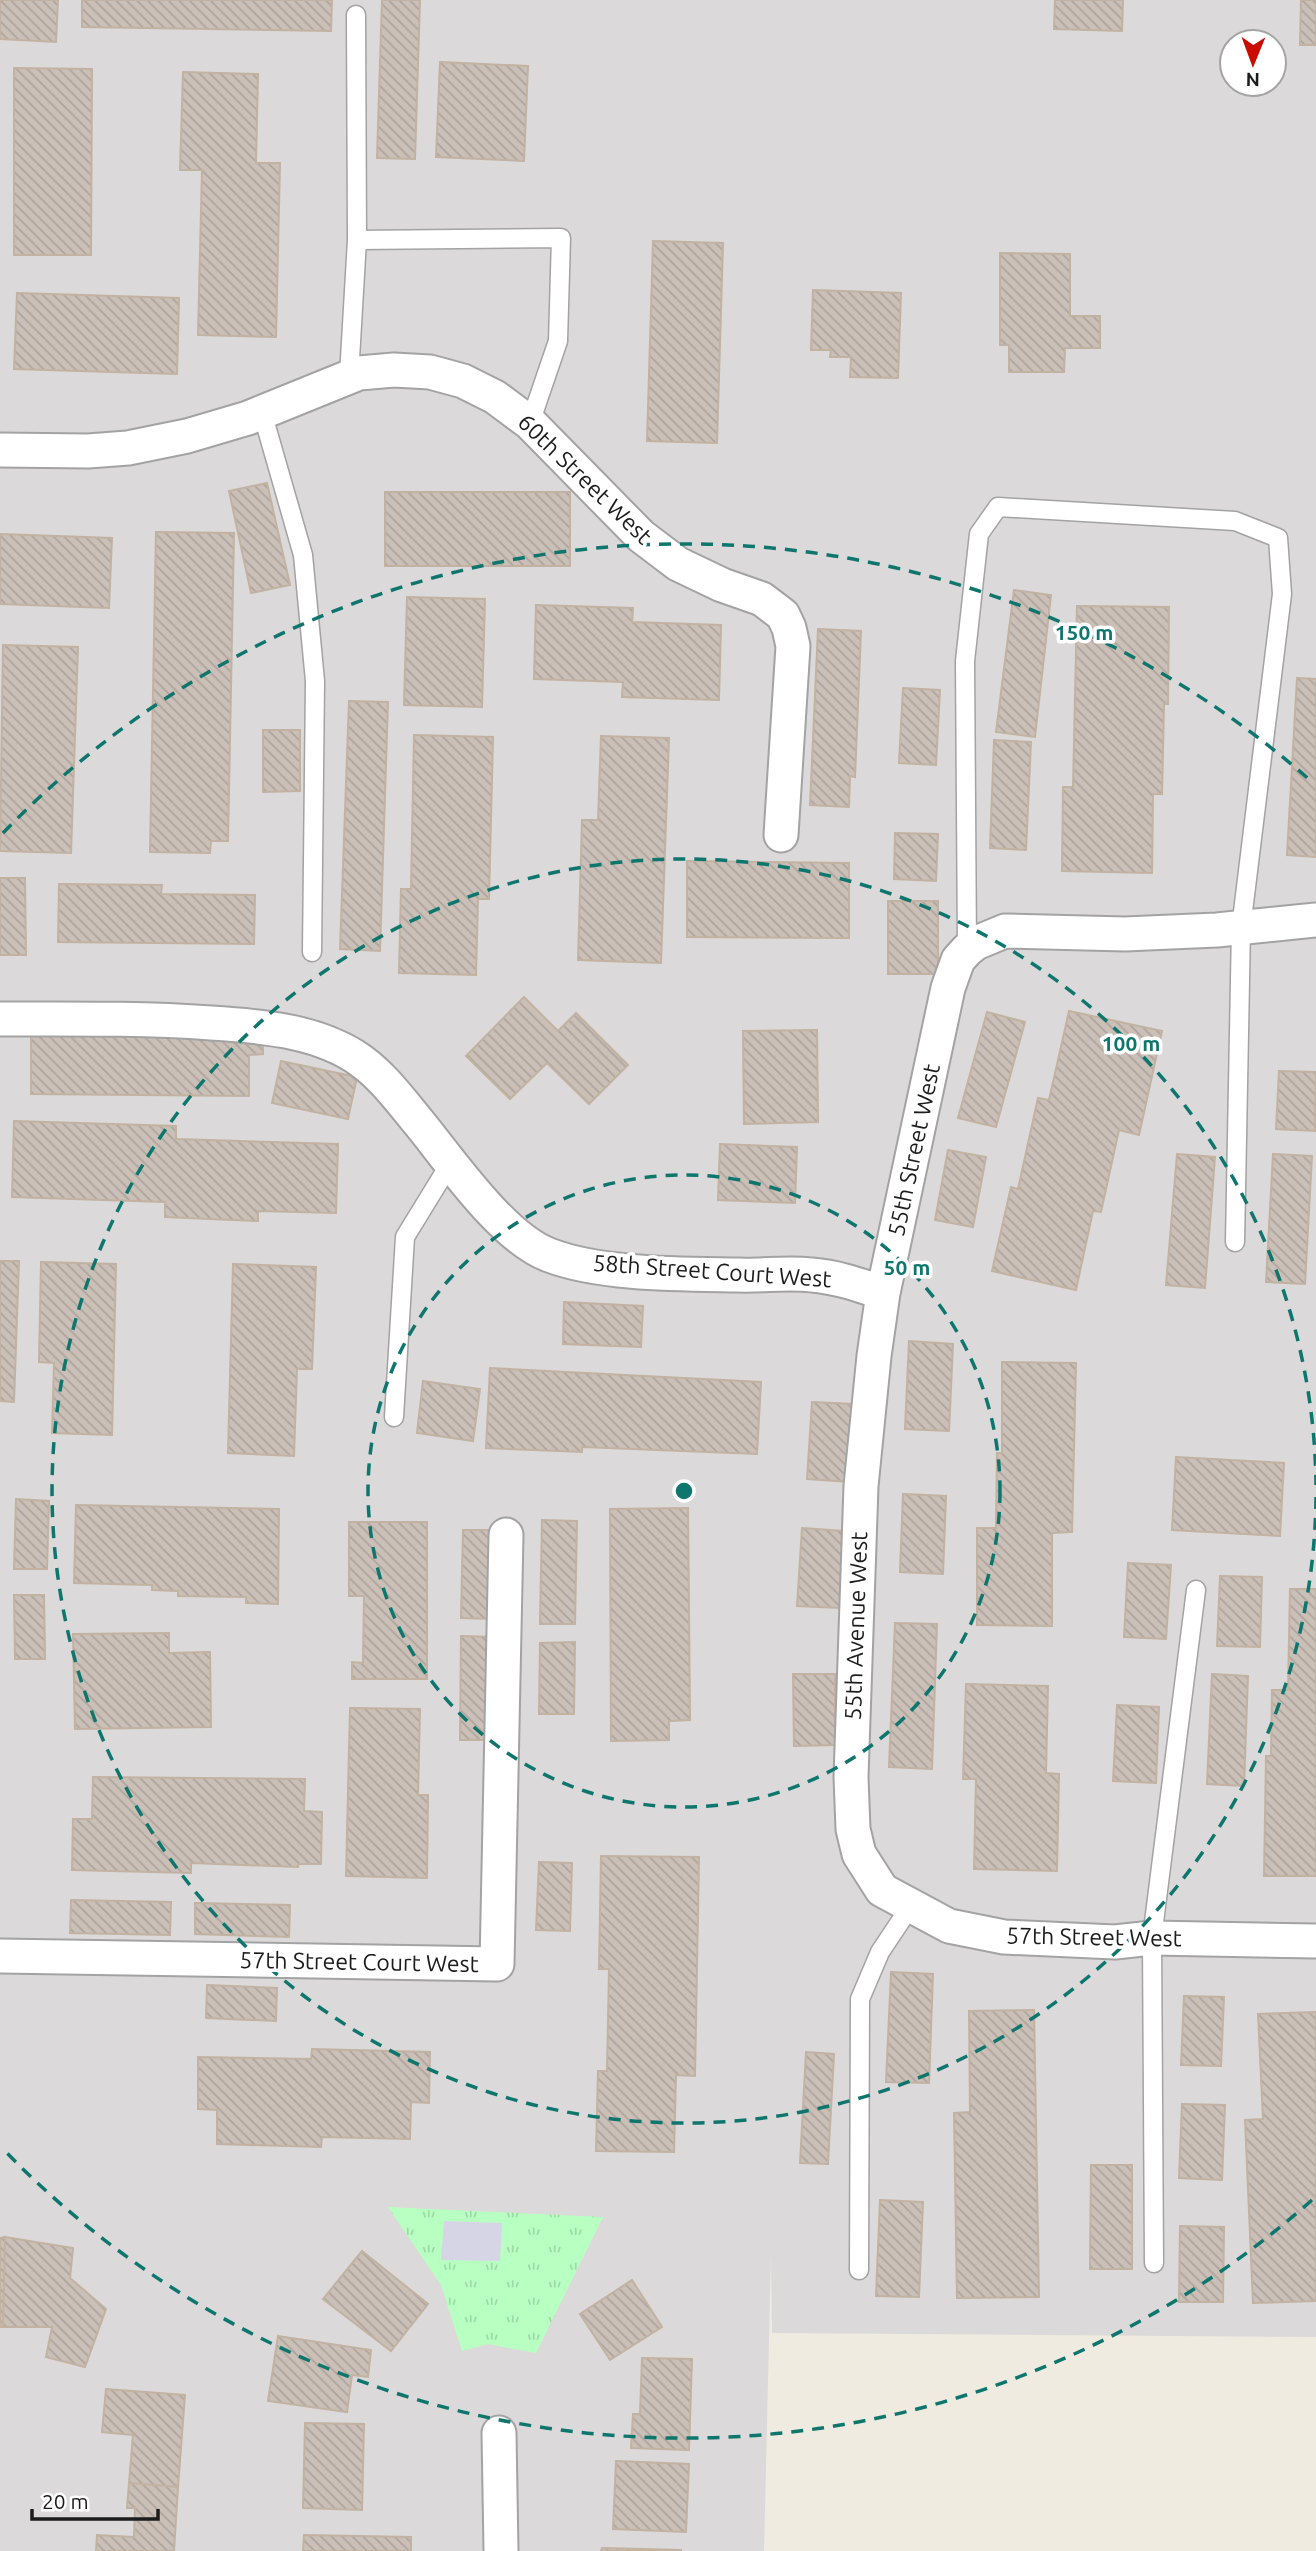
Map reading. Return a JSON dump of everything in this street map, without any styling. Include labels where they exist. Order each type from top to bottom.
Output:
[{"type":"street","name":"60th Street West","points":[[0,450],[88,451],[128,448],[187,436],[262,412],[359,373],[394,370],[430,372],[463,381],[495,397],[530,423],[641,536],[678,564],[722,585],[762,599],[783,615],[793,646],[781,835]]},
{"type":"street","points":[[967,950],[976,943],[1005,931],[1125,934],[1241,928],[1316,920]]},
{"type":"street","name":"55th Street West","points":[[874,1356],[883,1293],[948,988],[958,960],[967,950]]},
{"type":"street","name":"58th Street Court West","points":[[0,1019],[194,1021],[261,1026],[320,1040],[356,1056],[385,1082],[514,1233],[547,1254],[590,1266],[641,1271],[737,1275],[809,1274],[841,1279],[883,1293]]},
{"type":"street","name":"55th Avenue West","points":[[874,1356],[861,1486],[851,1777],[853,1829],[859,1854],[896,1898]]},
{"type":"street","name":"57th Street Court West","points":[[0,1956],[497,1964],[506,1535]]},
{"type":"street","name":"57th Street West","points":[[896,1898],[949,1926],[1004,1937],[1115,1942],[1153,1938],[1316,1941]]},
{"type":"street","points":[[499,2433],[501,2551]]},
{"type":"lane","points":[[349,376],[358,240],[356,15]]},
{"type":"lane","points":[[358,240],[561,238],[558,341],[530,423]]},
{"type":"lane","points":[[262,412],[303,555],[315,681],[312,952]]},
{"type":"lane","points":[[967,950],[965,661],[979,534],[999,507],[1235,521],[1278,538],[1282,594],[1241,928],[1236,1242]]},
{"type":"lane","points":[[394,1417],[405,1237],[451,1162]]},
{"type":"lane","points":[[1154,2263],[1153,1938],[1196,1590]]},
{"type":"lane","points":[[859,2270],[860,1999],[880,1952],[896,1898]]},
{"type":"shaded area","points":[[0,0],[1316,0],[1316,2337],[772,2333],[771,2255],[764,2551],[0,2551]]},
{"type":"shaded area","points":[[444,2221],[502,2223],[500,2261],[441,2260]]},
{"type":"green space","points":[[388,2207],[603,2217],[536,2353],[488,2344],[462,2351],[441,2285]]},
{"type":"building","points":[[0,0],[58,0],[56,42],[0,39]]},
{"type":"building","points":[[82,0],[332,0],[331,31],[82,27]]},
{"type":"building","points":[[382,0],[420,0],[415,159],[377,158]]},
{"type":"building","points":[[1055,0],[1123,0],[1122,31],[1054,29]]},
{"type":"building","points":[[1301,0],[1316,0],[1316,45],[1300,45]]},
{"type":"building","points":[[440,62],[528,66],[524,161],[436,157]]},
{"type":"building","points":[[14,68],[92,69],[91,255],[14,255]]},
{"type":"building","points":[[183,72],[258,74],[256,163],[280,163],[276,337],[198,335],[202,170],[180,170]]},
{"type":"building","points":[[653,241],[723,243],[717,443],[647,441]]},
{"type":"building","points":[[1000,253],[1070,254],[1070,316],[1100,316],[1100,348],[1065,348],[1064,372],[1009,372],[1009,345],[1000,345]]},
{"type":"building","points":[[813,290],[901,293],[898,378],[850,377],[851,357],[830,357],[831,350],[811,350]]},
{"type":"building","points":[[17,293],[179,298],[177,374],[14,369]]},
{"type":"building","points":[[267,483],[290,585],[251,593],[229,491]]},
{"type":"building","points":[[385,492],[570,492],[570,566],[385,566]]},
{"type":"building","points":[[156,532],[234,533],[228,841],[211,841],[210,853],[150,852]]},
{"type":"building","points":[[0,534],[112,538],[109,608],[0,604]]},
{"type":"building","points":[[1014,590],[1051,595],[1035,737],[996,732]]},
{"type":"building","points":[[407,597],[485,599],[482,707],[404,705]]},
{"type":"building","points":[[536,605],[633,608],[632,622],[721,625],[719,700],[622,697],[623,682],[534,679]]},
{"type":"building","points":[[1077,606],[1169,607],[1168,704],[1164,704],[1162,794],[1153,794],[1152,873],[1062,871],[1063,787],[1073,787]]},
{"type":"building","points":[[818,629],[861,631],[855,777],[850,776],[849,807],[810,805]]},
{"type":"building","points":[[3,645],[78,647],[71,853],[0,851]]},
{"type":"building","points":[[1297,678],[1316,679],[1316,857],[1287,855]]},
{"type":"building","points":[[903,688],[940,690],[936,765],[899,763]]},
{"type":"building","points":[[349,701],[388,702],[380,951],[340,949]]},
{"type":"building","points":[[263,730],[300,730],[300,791],[263,792]]},
{"type":"building","points":[[414,735],[493,737],[489,899],[478,899],[476,975],[399,973],[401,889],[411,889]]},
{"type":"building","points":[[601,736],[669,738],[661,963],[578,960],[582,820],[598,820]]},
{"type":"building","points":[[994,740],[1031,742],[1026,850],[990,848]]},
{"type":"building","points":[[895,833],[938,834],[936,881],[894,879]]},
{"type":"building","points":[[687,861],[849,863],[849,938],[687,937]]},
{"type":"building","points":[[0,878],[25,878],[26,955],[0,955]]},
{"type":"building","points":[[59,884],[162,885],[161,894],[255,895],[254,944],[58,942]]},
{"type":"building","points":[[888,901],[938,901],[938,974],[888,974]]},
{"type":"building","points":[[524,997],[558,1031],[576,1013],[628,1065],[589,1104],[547,1063],[510,1099],[466,1056]]},
{"type":"building","points":[[1069,1011],[1162,1031],[1139,1135],[1119,1130],[1101,1212],[1093,1211],[1076,1290],[992,1271],[1011,1187],[1018,1189],[1038,1098],[1049,1100]]},
{"type":"building","points":[[987,1012],[1025,1022],[996,1127],[958,1118]]},
{"type":"building","points":[[817,1030],[818,1122],[744,1124],[743,1031]]},
{"type":"building","points":[[31,1032],[263,1032],[263,1054],[249,1055],[249,1096],[31,1094]]},
{"type":"building","points":[[281,1061],[357,1077],[348,1119],[272,1103]]},
{"type":"building","points":[[1279,1071],[1316,1072],[1315,1131],[1276,1129]]},
{"type":"building","points":[[14,1121],[176,1126],[176,1139],[338,1144],[336,1213],[258,1211],[258,1221],[165,1217],[165,1202],[12,1197]]},
{"type":"building","points":[[720,1144],[797,1147],[795,1203],[718,1200]]},
{"type":"building","points":[[948,1150],[986,1157],[973,1227],[935,1220]]},
{"type":"building","points":[[1177,1154],[1215,1157],[1205,1288],[1166,1285]]},
{"type":"building","points":[[1273,1154],[1312,1156],[1305,1284],[1266,1282]]},
{"type":"building","points":[[0,1261],[19,1261],[14,1402],[0,1401]]},
{"type":"building","points":[[41,1262],[116,1264],[112,1435],[52,1433],[54,1363],[39,1362]]},
{"type":"building","points":[[233,1264],[316,1267],[312,1369],[297,1369],[294,1456],[228,1453]]},
{"type":"building","points":[[564,1302],[643,1306],[641,1347],[563,1344]]},
{"type":"building","points":[[909,1341],[953,1344],[949,1431],[905,1429]]},
{"type":"building","points":[[1002,1362],[1076,1363],[1072,1532],[1052,1533],[1052,1626],[977,1625],[977,1528],[996,1528],[997,1453],[1002,1453]]},
{"type":"building","points":[[490,1368],[761,1382],[757,1454],[582,1447],[582,1452],[486,1448]]},
{"type":"building","points":[[423,1381],[480,1389],[473,1441],[417,1433]]},
{"type":"building","points":[[812,1402],[854,1404],[849,1482],[807,1479]]},
{"type":"building","points":[[1176,1457],[1284,1463],[1280,1536],[1172,1530]]},
{"type":"building","points":[[903,1494],[946,1496],[943,1574],[900,1572]]},
{"type":"building","points":[[16,1499],[49,1501],[47,1569],[14,1569]]},
{"type":"building","points":[[76,1505],[279,1509],[278,1604],[246,1603],[246,1597],[178,1596],[178,1591],[152,1590],[152,1585],[74,1583]]},
{"type":"building","points":[[688,1508],[690,1720],[669,1721],[669,1740],[611,1741],[610,1509]]},
{"type":"building","points":[[542,1520],[577,1521],[575,1624],[540,1624]]},
{"type":"building","points":[[349,1522],[427,1522],[427,1679],[352,1679],[352,1662],[363,1663],[364,1596],[349,1596]]},
{"type":"building","points":[[802,1528],[844,1531],[840,1608],[797,1606]]},
{"type":"building","points":[[463,1530],[498,1530],[495,1619],[461,1618]]},
{"type":"building","points":[[1128,1563],[1171,1565],[1166,1639],[1124,1637]]},
{"type":"building","points":[[1220,1576],[1262,1577],[1260,1647],[1217,1646]]},
{"type":"building","points":[[1290,1589],[1316,1589],[1316,1876],[1264,1876],[1266,1756],[1271,1756],[1272,1690],[1288,1690]]},
{"type":"building","points":[[14,1595],[44,1595],[45,1659],[15,1659]]},
{"type":"building","points":[[895,1623],[937,1624],[932,1769],[889,1767]]},
{"type":"building","points":[[169,1633],[169,1653],[210,1652],[211,1727],[75,1729],[73,1634]]},
{"type":"building","points":[[461,1636],[494,1637],[493,1740],[460,1740]]},
{"type":"building","points":[[575,1642],[574,1714],[539,1714],[540,1643]]},
{"type":"building","points":[[793,1674],[835,1674],[835,1745],[794,1746]]},
{"type":"building","points":[[1212,1674],[1248,1676],[1244,1786],[1207,1784]]},
{"type":"building","points":[[966,1684],[1048,1686],[1046,1773],[1059,1774],[1057,1871],[974,1869],[976,1779],[963,1779]]},
{"type":"building","points":[[1117,1705],[1159,1707],[1156,1783],[1113,1781]]},
{"type":"building","points":[[350,1708],[420,1709],[418,1795],[428,1795],[427,1878],[346,1876]]},
{"type":"building","points":[[93,1777],[305,1779],[304,1811],[322,1812],[321,1864],[298,1864],[298,1867],[191,1863],[191,1873],[72,1870],[73,1819],[92,1819]]},
{"type":"building","points":[[601,1856],[699,1857],[695,2076],[676,2075],[674,2152],[596,2151],[598,2071],[607,2071],[609,1969],[599,1969]]},
{"type":"building","points":[[539,1862],[572,1863],[570,1931],[536,1930]]},
{"type":"building","points":[[71,1900],[171,1902],[170,1935],[70,1933]]},
{"type":"building","points":[[195,1903],[290,1905],[289,1937],[195,1934]]},
{"type":"building","points":[[891,1972],[933,1974],[929,2083],[886,2082]]},
{"type":"building","points":[[207,1985],[277,1988],[276,2021],[206,2018]]},
{"type":"building","points":[[1184,1996],[1224,1997],[1221,2066],[1181,2065]]},
{"type":"building","points":[[1034,2010],[1039,2297],[957,2298],[954,2113],[970,2112],[969,2011]]},
{"type":"building","points":[[1316,2012],[1316,2301],[1253,2303],[1245,2120],[1263,2119],[1258,2014]]},
{"type":"building","points":[[312,2049],[430,2052],[429,2103],[411,2102],[410,2139],[322,2137],[321,2147],[217,2144],[217,2110],[198,2109],[198,2057],[311,2059]]},
{"type":"building","points":[[806,2052],[834,2054],[828,2164],[800,2163]]},
{"type":"building","points":[[1182,2104],[1225,2105],[1222,2180],[1179,2178]]},
{"type":"building","points":[[1091,2165],[1132,2165],[1132,2269],[1090,2269]]},
{"type":"building","points":[[880,2200],[923,2202],[919,2297],[876,2296]]},
{"type":"building","points":[[1180,2226],[1224,2227],[1223,2302],[1179,2302]]},
{"type":"building","points":[[5,2237],[73,2248],[70,2278],[106,2309],[85,2367],[46,2357],[52,2327],[3,2327]]},
{"type":"building","points":[[5,2237],[3,2327],[0,2327],[0,2238]]},
{"type":"building","points":[[362,2251],[428,2304],[391,2351],[323,2299]]},
{"type":"building","points":[[632,2280],[662,2327],[610,2360],[580,2314]]},
{"type":"building","points":[[278,2336],[371,2350],[368,2377],[352,2375],[347,2412],[268,2401]]},
{"type":"building","points":[[642,2358],[692,2359],[689,2450],[631,2448],[633,2414],[640,2414]]},
{"type":"building","points":[[106,2389],[185,2395],[178,2487],[129,2483],[133,2435],[102,2432]]},
{"type":"building","points":[[305,2423],[364,2424],[362,2510],[303,2508]]},
{"type":"building","points":[[616,2461],[689,2464],[686,2532],[613,2529]]},
{"type":"building","points":[[129,2483],[178,2487],[174,2551],[96,2551],[97,2535],[134,2537],[135,2508],[127,2508]]},
{"type":"building","points":[[304,2535],[411,2537],[411,2551],[303,2551]]},
{"type":"building","points":[[602,2548],[681,2550],[681,2551],[601,2551]]}]
